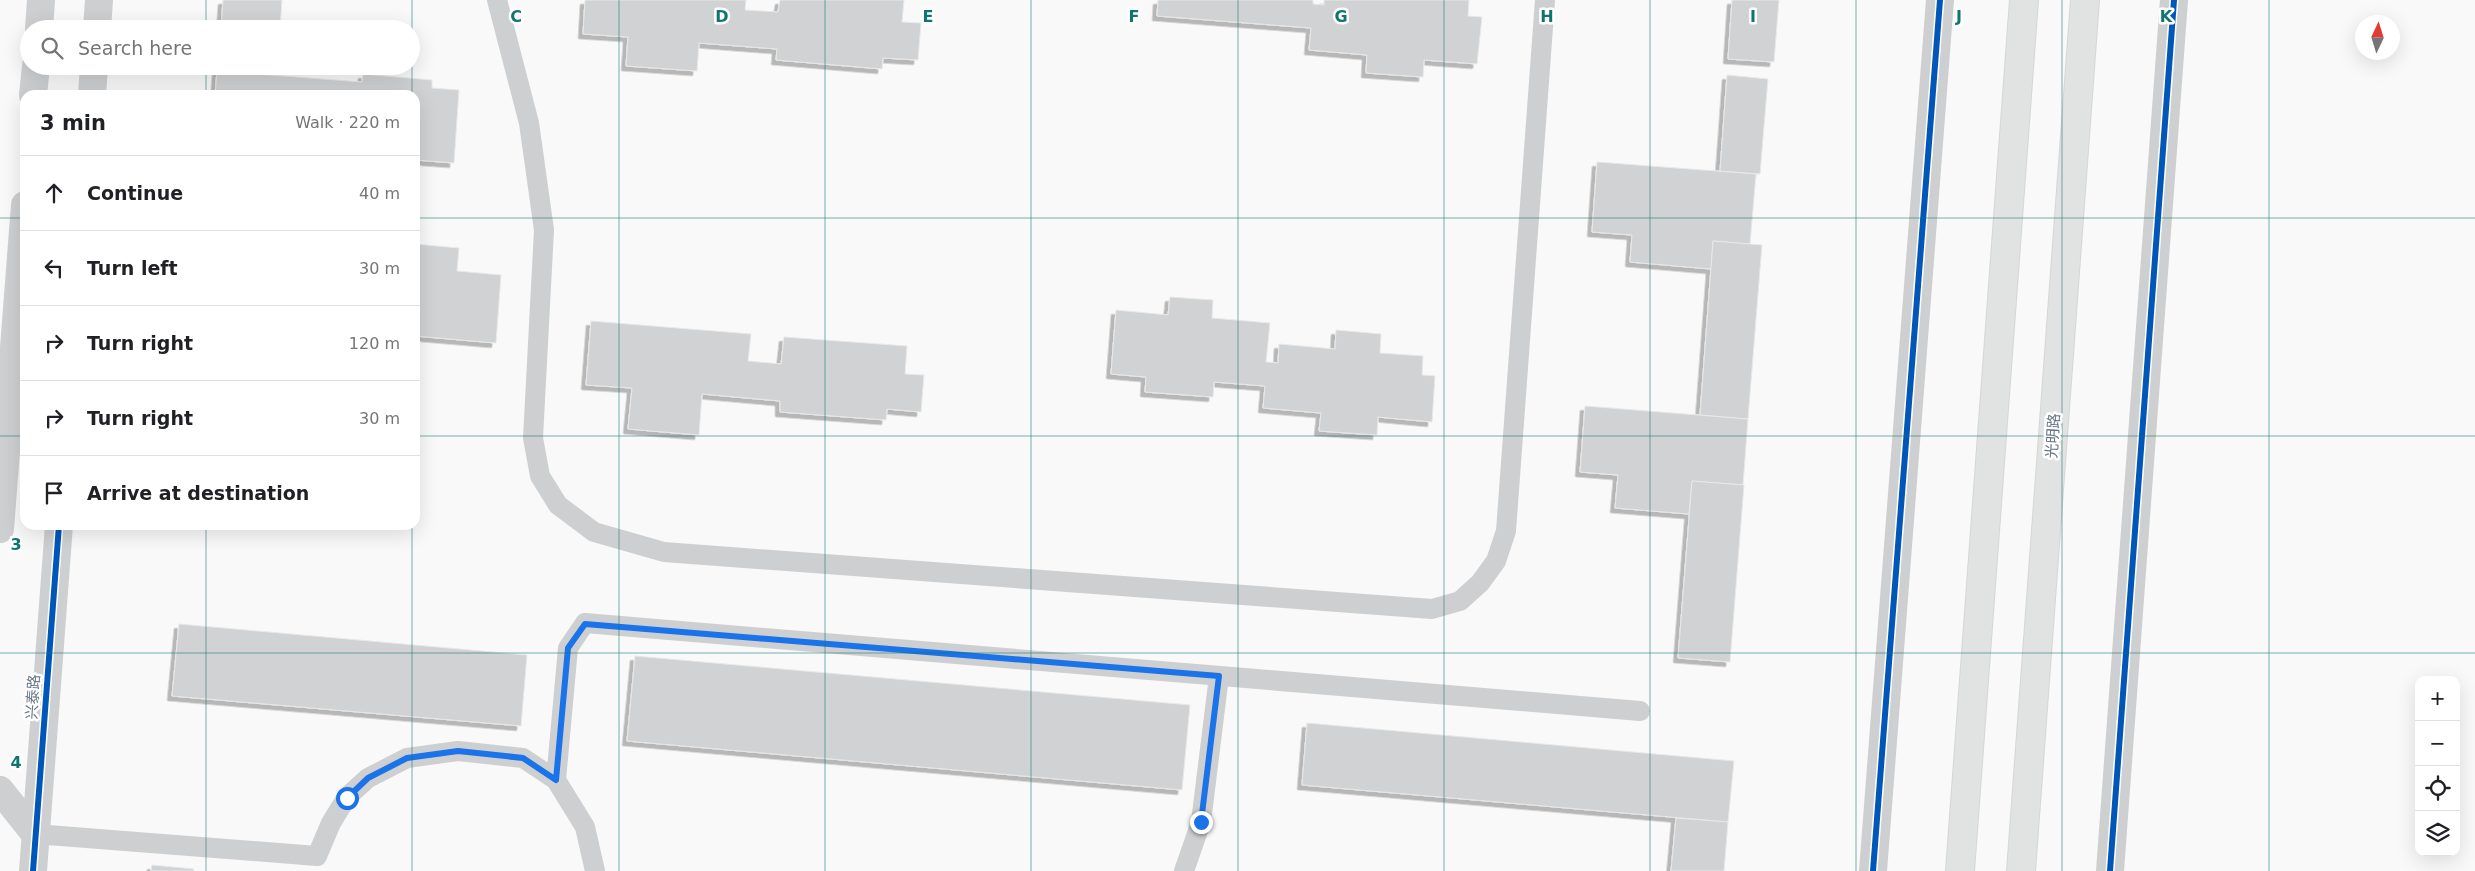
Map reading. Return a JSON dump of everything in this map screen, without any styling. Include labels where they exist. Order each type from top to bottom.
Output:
[{"type":"highway","points":[[1960,871],[2024,0]]},
{"type":"highway","name":"光明路","points":[[2021,871],[2085,0]]},
{"type":"street","points":[[40,20],[41,0]]},
{"type":"street","points":[[98,20],[99,0]]},
{"type":"street","points":[[1873,871],[1940,0]]},
{"type":"street","points":[[2110,871],[2174,0]]},
{"type":"street","points":[[34,90],[35,75]]},
{"type":"street","points":[[92,90],[93,75]]},
{"type":"street","points":[[0,529],[20,270]]},
{"type":"street","name":"兴泰路","points":[[33,871],[59,530]]},
{"type":"street","points":[[0,790],[36,834]]},
{"type":"lane","points":[[497,0],[530,123],[544,230],[533,438],[540,476],[558,505],[594,532],[664,552],[1432,609],[1460,601],[1480,583],[1496,562],[1506,530],[1545,0]]},
{"type":"lane","points":[[556,780],[568,648],[585,624],[1640,711]]},
{"type":"lane","points":[[1184,871],[1201,822],[1219,676]]},
{"type":"lane","points":[[36,834],[317,856],[331,823],[347,798],[368,778],[407,758],[458,751],[523,758],[556,780],[585,826],[595,871]]},
{"type":"building","points":[[223,0],[282,0],[281,20],[222,20]]},
{"type":"building","points":[[585,0],[746,0],[745,10],[778,12],[780,0],[904,0],[902,22],[921,23],[918,60],[883,58],[882,69],[776,60],[777,49],[699,43],[697,71],[626,66],[628,37],[583,34]]},
{"type":"building","points":[[1158,0],[1313,0],[1313,4],[1324,5],[1324,0],[1469,0],[1468,16],[1482,17],[1477,64],[1424,60],[1423,77],[1366,73],[1367,55],[1309,50],[1311,28],[1157,16]]},
{"type":"building","points":[[1732,0],[1779,0],[1774,62],[1728,59]]},
{"type":"building","points":[[217,75],[270,75],[362,82],[363,75],[374,75],[432,80],[432,88],[459,90],[454,163],[420,160],[420,90],[215,90]]},
{"type":"building","points":[[1727,75],[1768,79],[1760,174],[1720,171]]},
{"type":"building","points":[[1597,162],[1756,174],[1750,244],[1713,241],[1711,269],[1630,262],[1632,235],[1592,232]]},
{"type":"building","points":[[1713,241],[1762,245],[1748,419],[1700,415]]},
{"type":"building","points":[[420,244],[459,248],[457,271],[501,275],[496,343],[420,336]]},
{"type":"building","points":[[1170,297],[1213,300],[1212,318],[1270,323],[1266,362],[1278,363],[1279,344],[1335,349],[1336,330],[1381,334],[1380,353],[1423,356],[1422,375],[1435,376],[1432,422],[1378,417],[1377,435],[1319,431],[1321,413],[1263,408],[1265,386],[1214,382],[1213,397],[1145,392],[1146,377],[1111,374],[1116,310],[1168,315]]},
{"type":"building","points":[[591,321],[751,334],[748,361],[781,364],[784,337],[907,346],[905,374],[924,375],[921,412],[887,409],[886,420],[780,412],[780,401],[702,394],[699,435],[628,429],[632,388],[586,385]]},
{"type":"building","points":[[1585,406],[1748,419],[1743,485],[1692,481],[1689,514],[1615,508],[1618,475],[1580,472]]},
{"type":"building","points":[[1692,481],[1744,485],[1730,662],[1678,658]]},
{"type":"building","points":[[179,624],[527,655],[521,726],[172,696]]},
{"type":"building","points":[[635,656],[1190,705],[1182,790],[627,741]]},
{"type":"building","points":[[1307,723],[1734,761],[1728,822],[1302,785]]},
{"type":"building","points":[[1676,818],[1728,822],[1724,871],[1671,871]]},
{"type":"building","points":[[152,865],[194,869],[193,871],[151,871]]},
{"type":"cycle path","points":[[1873,871],[1940,0]]},
{"type":"cycle path","points":[[2110,871],[2174,0]]},
{"type":"cycle path","points":[[33,871],[59,530]]},
{"type":"route","points":[[347,798],[368,778],[407,758],[458,751],[523,758],[556,780],[568,648],[585,624],[1219,676],[1201,822]]}]
